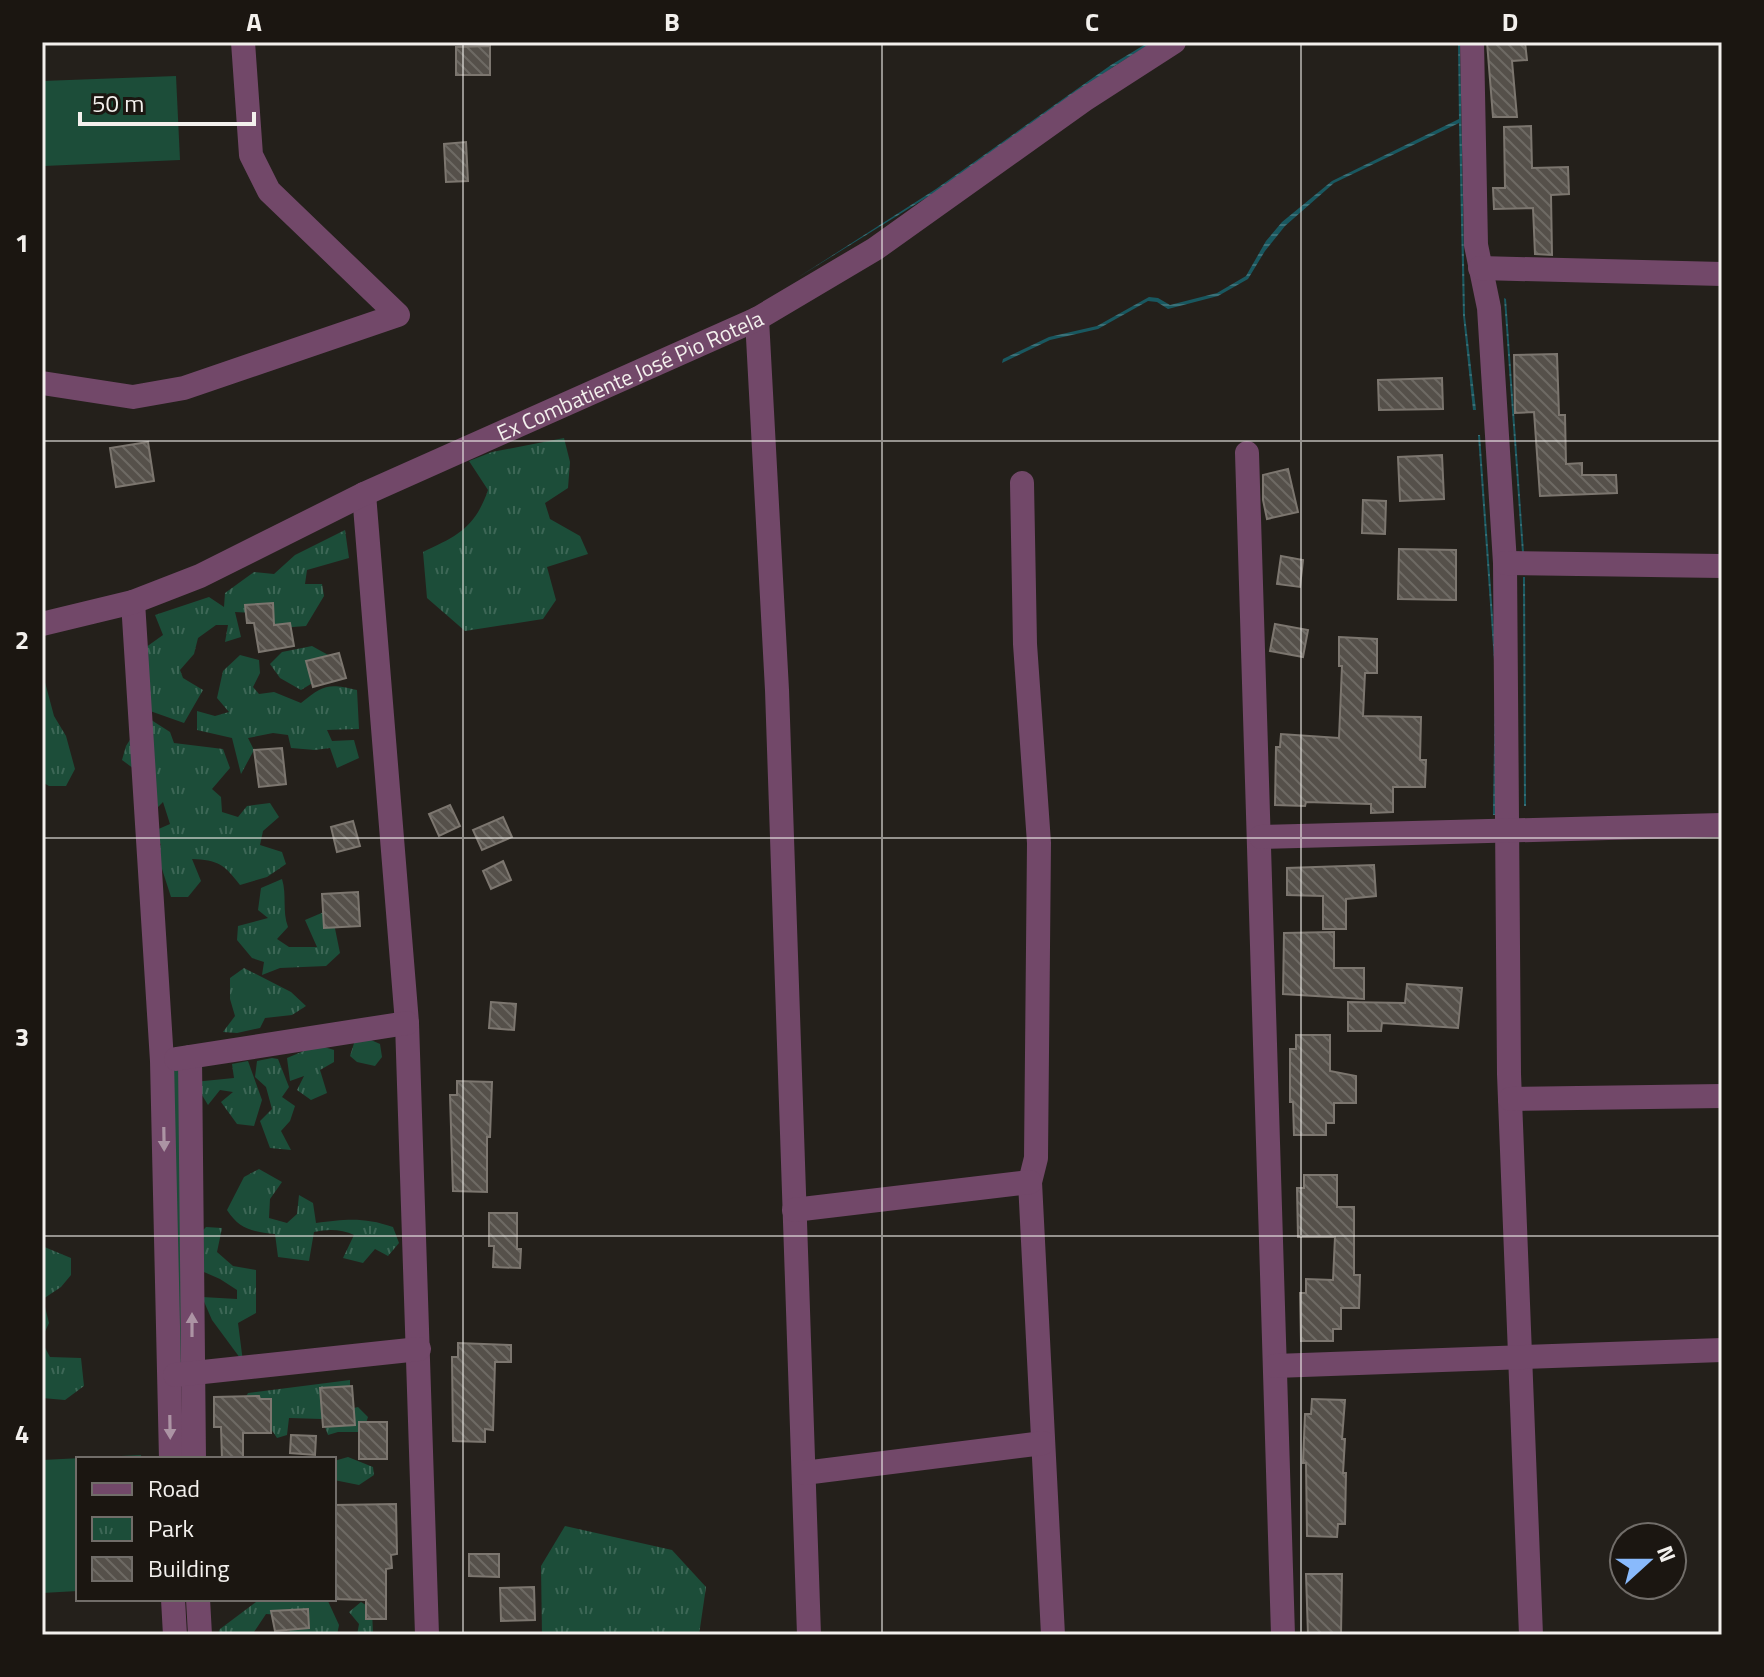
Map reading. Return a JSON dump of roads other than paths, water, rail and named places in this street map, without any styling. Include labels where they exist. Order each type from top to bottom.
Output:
[{"type":"street","points":[[42,383],[133,397],[184,388],[398,315],[269,191],[251,155],[243,42]]},
{"type":"street","name":"Ex Combatiente José Pio Rotela","points":[[42,624],[133,602],[200,576],[364,494],[757,319],[875,249],[1084,100],[1174,42]]},
{"type":"street","points":[[1472,42],[1476,245],[1489,308],[1505,563],[1510,1099],[1531,1635]]},
{"type":"street","points":[[1480,268],[1722,274]]},
{"type":"street","points":[[757,319],[777,690],[809,1635]]},
{"type":"street","points":[[1247,453],[1283,1635]]},
{"type":"street","points":[[1022,483],[1025,644],[1039,843],[1036,1158],[1030,1182],[1053,1635]]},
{"type":"street","points":[[364,494],[407,1023],[427,1635]]},
{"type":"street","points":[[1505,563],[1722,566]]},
{"type":"street","points":[[133,602],[180,1375],[194,1457]]},
{"type":"street","points":[[1261,837],[1722,825]]},
{"type":"street","points":[[162,1061],[407,1023]]},
{"type":"street","points":[[171,1457],[180,1375],[190,1057]]},
{"type":"street","points":[[1510,1099],[1722,1096]]},
{"type":"street","points":[[794,1210],[1030,1182]]},
{"type":"street","points":[[180,1375],[419,1349]]},
{"type":"street","points":[[1275,1366],[1722,1350]]},
{"type":"street","points":[[804,1473],[1043,1443]]},
{"type":"street","points":[[173,1601],[175,1635]]},
{"type":"street","points":[[198,1601],[200,1635]]},
{"type":"water","points":[[1153,42],[937,191],[797,278],[936,189],[1111,65]]},
{"type":"water","points":[[1458,42],[1465,316],[1476,410],[1473,410],[1463,315],[1459,123],[1334,183],[1285,226],[1248,279],[1218,296],[1168,309],[1157,302],[1148,301],[1098,329],[1050,340],[1002,363],[1003,359],[1049,337],[1097,326],[1149,297],[1170,305],[1217,293],[1246,276],[1266,241],[1282,222],[1332,181],[1459,119]]},
{"type":"water","points":[[1506,299],[1524,553],[1522,552]]},
{"type":"water","points":[[1478,435],[1497,674],[1496,815],[1493,815],[1495,674]]},
{"type":"water","points":[[1525,577],[1526,806],[1524,806]]}]
